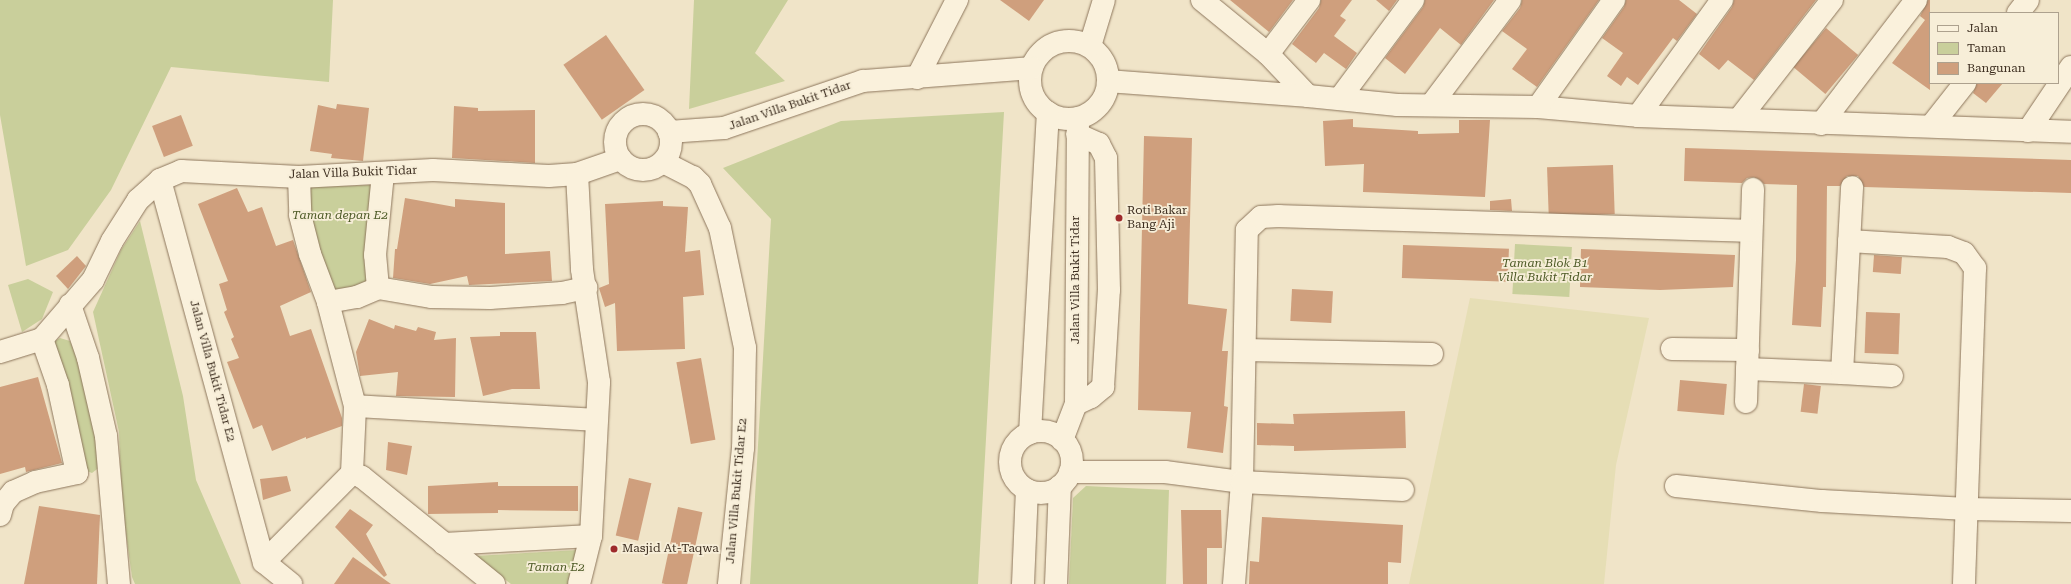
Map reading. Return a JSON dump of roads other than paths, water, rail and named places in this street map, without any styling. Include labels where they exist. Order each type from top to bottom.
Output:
[{"type":"street","points":[[917,78],[957,0]]},
{"type":"street","points":[[1090,46],[1104,0]]},
{"type":"street","points":[[1268,54],[1309,0]]},
{"type":"street","points":[[1340,98],[1413,0]]},
{"type":"street","points":[[1431,104],[1510,0]]},
{"type":"street","points":[[1538,107],[1614,0]]},
{"type":"street","points":[[1638,116],[1722,0]]},
{"type":"street","points":[[1739,119],[1832,0]]},
{"type":"street","points":[[1821,124],[1916,0]]},
{"type":"street","points":[[2019,12],[2028,0]]},
{"type":"street","points":[[1204,1],[1268,54],[1308,96]]},
{"type":"street","points":[[1076,404],[1091,397],[1103,387],[1109,290],[1106,158],[1099,144],[1077,126],[1048,113],[1037,102],[1031,91],[1031,68],[1041,51],[1057,42],[1075,41],[1090,46],[1104,62],[1108,81],[1100,103],[1077,126]]},
{"type":"street","points":[[2028,131],[2071,67]]},
{"type":"street","name":"Jalan Villa Bukit Tidar","points":[[665,122],[714,131],[748,121],[863,81],[1031,68]]},
{"type":"street","points":[[1108,81],[1340,98],[1398,105],[1431,104],[1538,107],[1638,116],[1739,119],[1821,124],[1931,126],[2071,132]]},
{"type":"street","points":[[1931,126],[1964,84]]},
{"type":"street","points":[[1030,433],[1048,113]]},
{"type":"street","points":[[643,114],[665,122],[670,148],[663,162],[655,168],[636,169],[620,159],[615,142],[620,125],[634,115],[643,114]]},
{"type":"street","name":"Jalan Villa Bukit Tidar","points":[[1062,440],[1076,404],[1077,126]]},
{"type":"street","name":"Jalan Villa Bukit Tidar","points":[[42,339],[70,304],[93,280],[112,241],[138,200],[160,180],[181,171],[299,177],[383,174],[432,170],[549,176],[577,174],[620,159]]},
{"type":"street","name":"Jalan Villa Bukit Tidar E2","points":[[663,162],[693,177],[700,184],[720,228],[745,348],[743,448],[729,584]]},
{"type":"street","points":[[378,288],[374,255],[383,174]]},
{"type":"street","points":[[577,174],[580,249],[599,382],[591,536],[579,584]]},
{"type":"street","points":[[292,584],[264,562],[352,473],[355,406],[328,302],[312,261],[300,215],[299,177]]},
{"type":"street","name":"Jalan Villa Bukit Tidar E2","points":[[160,180],[264,562]]},
{"type":"street","points":[[1842,373],[1852,187]]},
{"type":"street","points":[[1746,402],[1753,189]]},
{"type":"street","points":[[1234,584],[1242,482],[1247,230],[1261,218],[1279,216],[1751,231]]},
{"type":"street","points":[[1849,241],[1948,247],[1964,254],[1974,268],[1964,584]]},
{"type":"street","points":[[328,302],[357,297],[378,288],[432,297],[490,298],[562,293],[586,288]]},
{"type":"street","points":[[70,304],[88,358],[106,436],[119,584]]},
{"type":"street","points":[[0,352],[42,339],[58,385],[77,473]]},
{"type":"street","points":[[1672,349],[1842,373],[1892,376]]},
{"type":"street","points":[[1245,350],[1432,354]]},
{"type":"street","points":[[355,406],[596,420]]},
{"type":"street","points":[[1056,584],[1065,479],[1071,455],[1062,440],[1047,432],[1030,433],[1015,446],[1011,466],[1019,484],[1027,490],[1044,493],[1065,479],[1165,472],[1242,482],[1403,490]]},
{"type":"street","points":[[0,515],[3,504],[13,492],[35,482],[77,473],[110,486]]},
{"type":"street","points":[[352,473],[362,477],[494,584]]},
{"type":"street","points":[[1676,486],[1822,501],[1967,509],[2071,511]]},
{"type":"street","points":[[1023,584],[1027,490]]},
{"type":"street","points":[[444,544],[591,536]]},
{"type":"place","name":"Roti Bakar Bang Aji","points":[[1119,218]]},
{"type":"place","name":"Masjid At-Taqwa","points":[[614,549]]},
{"type":"park label","name":"Taman depan E2","points":[[340,216]]},
{"type":"park label","name":"Taman Blok B1 Villa Bukit Tidar","points":[[1545,271]]},
{"type":"park label","name":"Taman E2","points":[[556,568]]}]
